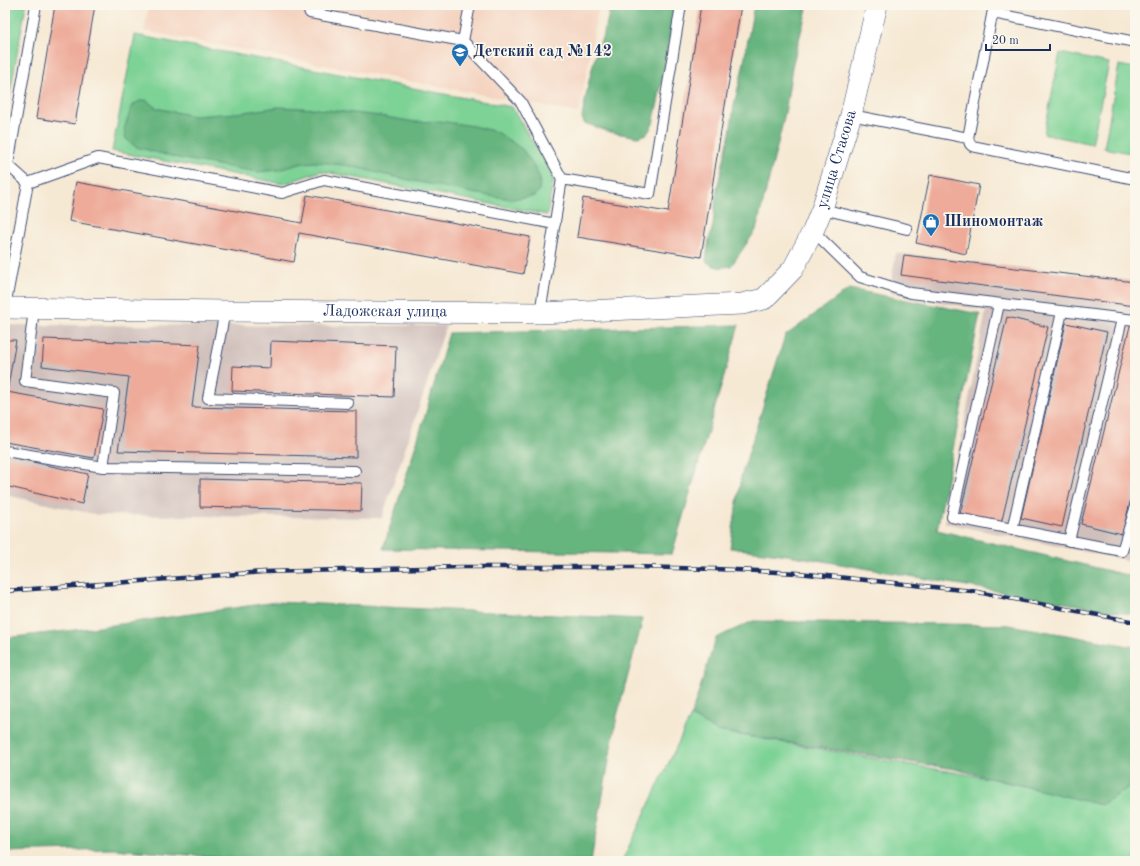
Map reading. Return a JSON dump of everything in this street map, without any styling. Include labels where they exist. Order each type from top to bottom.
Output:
[{"type":"street","name":"улица Стасова","points":[[764,299],[793,269],[813,231],[822,209],[851,114],[877,5]]},
{"type":"street","name":"Ладожская улица","points":[[5,307],[34,309],[540,313],[742,304],[764,299]]},
{"type":"lane","points":[[28,183],[6,165],[36,5]]},
{"type":"lane","points":[[306,5],[310,13],[463,41],[521,102],[562,179],[540,313]]},
{"type":"lane","points":[[463,41],[470,5]]},
{"type":"lane","points":[[562,179],[650,194],[681,5]]},
{"type":"lane","points":[[1135,42],[993,9],[968,138],[972,146],[1135,178]]},
{"type":"lane","points":[[851,114],[968,138]]},
{"type":"lane","points":[[28,183],[98,158],[282,193],[324,180],[554,224]]},
{"type":"lane","points":[[5,307],[28,183]]},
{"type":"lane","points":[[822,209],[907,229]]},
{"type":"lane","points":[[813,231],[860,277],[911,292],[1135,320]]},
{"type":"lane","points":[[999,304],[952,517],[1122,551],[1135,509]]},
{"type":"lane","points":[[34,309],[25,381],[114,394],[103,467]]},
{"type":"lane","points":[[225,311],[208,398],[348,403]]},
{"type":"lane","points":[[1012,530],[1062,312]]},
{"type":"lane","points":[[1069,541],[1122,319]]},
{"type":"lane","points":[[5,451],[103,467],[354,471]]},
{"type":"shaded area","name":"Детский сад №142","points":[[149,5],[599,5],[579,113],[144,31]]},
{"type":"shaded area","points":[[896,253],[1135,281],[1135,562],[945,523],[986,311],[889,292]]},
{"type":"shaded area","points":[[5,325],[446,326],[382,518],[98,515],[10,496],[5,497]]},
{"type":"green space","points":[[5,5],[26,5],[5,121]]},
{"type":"green space","points":[[611,5],[676,5],[653,124],[647,134],[638,137],[610,132],[584,123],[582,117],[594,61],[606,26]]},
{"type":"green space","points":[[754,5],[808,5],[792,67],[786,108],[779,139],[756,230],[731,266],[717,267],[706,261],[709,239],[713,226],[717,189],[730,133],[734,105],[743,67]]},
{"type":"green space","points":[[135,35],[512,107],[554,178],[547,215],[321,171],[284,184],[112,151]]},
{"type":"green space","points":[[1060,53],[1109,63],[1092,144],[1044,134]]},
{"type":"green space","points":[[1119,65],[1135,68],[1135,154],[1104,148]]},
{"type":"green space","points":[[146,100],[156,108],[194,116],[237,113],[279,107],[318,109],[380,116],[415,122],[440,121],[473,126],[497,132],[522,149],[540,178],[539,191],[534,196],[512,199],[477,194],[350,166],[319,162],[303,163],[278,170],[257,172],[178,158],[136,147],[126,139],[124,129],[131,109],[134,104]]},
{"type":"green space","points":[[849,289],[980,314],[937,530],[1135,577],[1135,615],[788,555],[730,548],[741,477],[785,336]]},
{"type":"green space","points":[[739,325],[672,554],[383,549],[424,419],[449,333]]},
{"type":"green space","points":[[276,602],[643,619],[617,716],[591,861],[300,861],[237,859],[113,849],[5,852],[5,638],[92,628]]},
{"type":"green space","points":[[753,621],[1009,625],[1135,647],[1135,783],[1101,805],[954,769],[717,731],[691,716],[716,638]]},
{"type":"green space","points":[[691,716],[717,731],[993,779],[1101,804],[1135,783],[1135,861],[622,861]]},
{"type":"building","points":[[55,5],[95,5],[75,124],[36,118]]},
{"type":"building","points":[[701,5],[741,5],[701,257],[577,237],[583,198],[668,212]]},
{"type":"building","points":[[930,175],[979,185],[966,254],[916,243]]},
{"type":"building","points":[[76,182],[302,223],[307,195],[530,237],[523,274],[299,233],[294,262],[69,221]]},
{"type":"building","points":[[904,255],[1135,282],[1135,306],[901,275]]},
{"type":"building","points":[[1007,317],[1048,327],[1001,524],[960,514]]},
{"type":"building","points":[[1131,322],[1135,324],[1135,483],[1122,534],[1081,524]]},
{"type":"building","points":[[1066,323],[1107,332],[1062,527],[1021,518]]},
{"type":"building","points":[[44,339],[200,345],[192,407],[356,411],[356,457],[118,451],[129,377],[42,366]]},
{"type":"building","points":[[5,340],[16,340],[7,392],[103,409],[94,458],[5,442]]},
{"type":"building","points":[[271,341],[396,346],[394,397],[232,391],[233,366],[270,368]]},
{"type":"building","points":[[5,457],[88,474],[82,504],[5,486]]},
{"type":"building","points":[[200,479],[362,483],[361,511],[200,507]]},
{"type":"railway","points":[[5,591],[264,572],[462,567],[635,567],[715,569],[798,573],[972,591],[1135,622]]},
{"type":"place","name":"Детский сад №142","points":[[460,67]]},
{"type":"place","name":"Шиномонтаж","points":[[931,237]]}]
